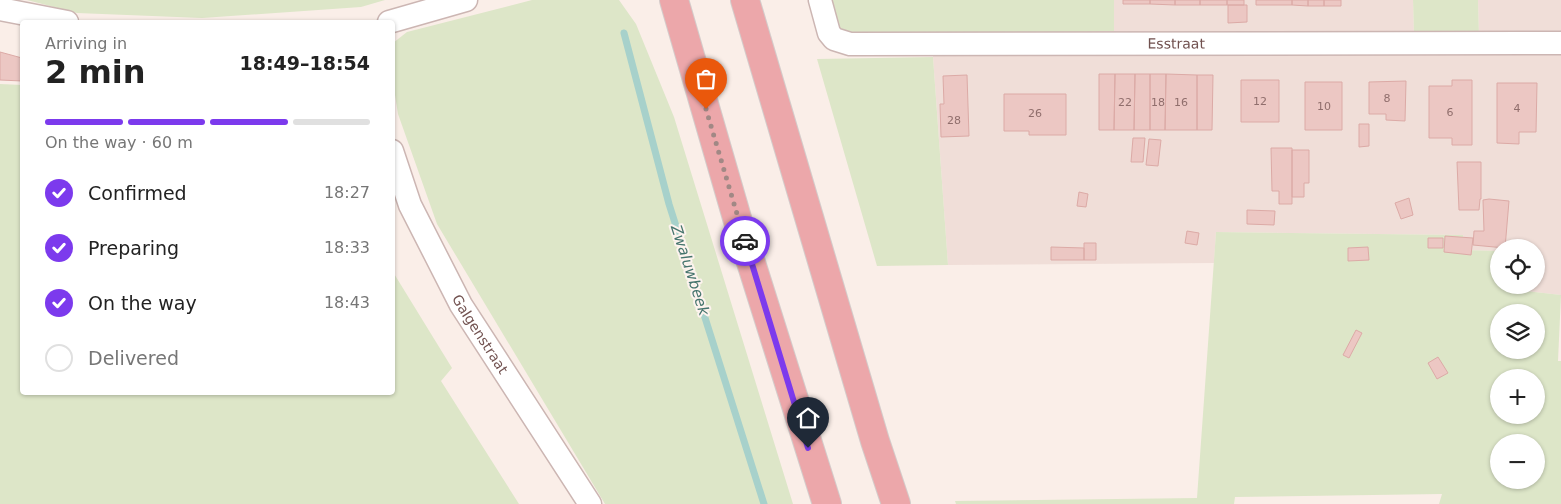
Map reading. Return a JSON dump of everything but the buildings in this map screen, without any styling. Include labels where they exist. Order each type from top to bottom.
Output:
[{"type":"highway","points":[[674,0],[737,218],[827,504]]},
{"type":"highway","points":[[745,0],[875,441],[896,504]]},
{"type":"street","points":[[395,20],[466,0]]},
{"type":"street","name":"Esstraat","points":[[820,0],[829,33],[834,39],[850,44],[1561,43]]},
{"type":"street","points":[[0,9],[56,20]]},
{"type":"street","name":"Galgenstraat","points":[[395,160],[410,205],[461,306],[590,504]]},
{"type":"shaded area","points":[[1114,0],[1413,0],[1414,36],[1479,35],[1478,0],[1561,0],[1561,295],[1545,293],[1545,239],[1490,239],[1490,251],[1464,250],[1463,235],[1216,232],[1214,263],[948,265],[933,57],[934,36],[1114,30]]},
{"type":"green space","points":[[27,0],[385,0],[361,7],[202,18],[77,13]]},
{"type":"green space","points":[[532,0],[619,0],[636,24],[674,117],[793,504],[605,504],[437,224],[398,114],[395,95],[395,41],[407,32]]},
{"type":"green space","points":[[829,0],[1114,0],[1114,31],[845,39],[838,36]]},
{"type":"green space","points":[[1413,0],[1478,0],[1479,35],[1414,36]]},
{"type":"green space","points":[[933,57],[948,265],[877,266],[817,59]]},
{"type":"green space","points":[[0,84],[20,85],[20,395],[395,395],[395,275],[452,368],[441,381],[519,504],[0,504]]},
{"type":"green space","points":[[1216,232],[1463,235],[1464,250],[1490,251],[1490,294],[1545,293],[1561,295],[1558,361],[1561,361],[1561,504],[1439,504],[1442,494],[1235,497],[1234,504],[956,504],[955,501],[1197,498]]},
{"type":"waterway","name":"Zwaluwbeek","points":[[624,33],[669,204],[764,504]]},
{"type":"way so far","points":[[706,109],[745,241]]},
{"type":"route","points":[[745,241],[808,448]]}]
